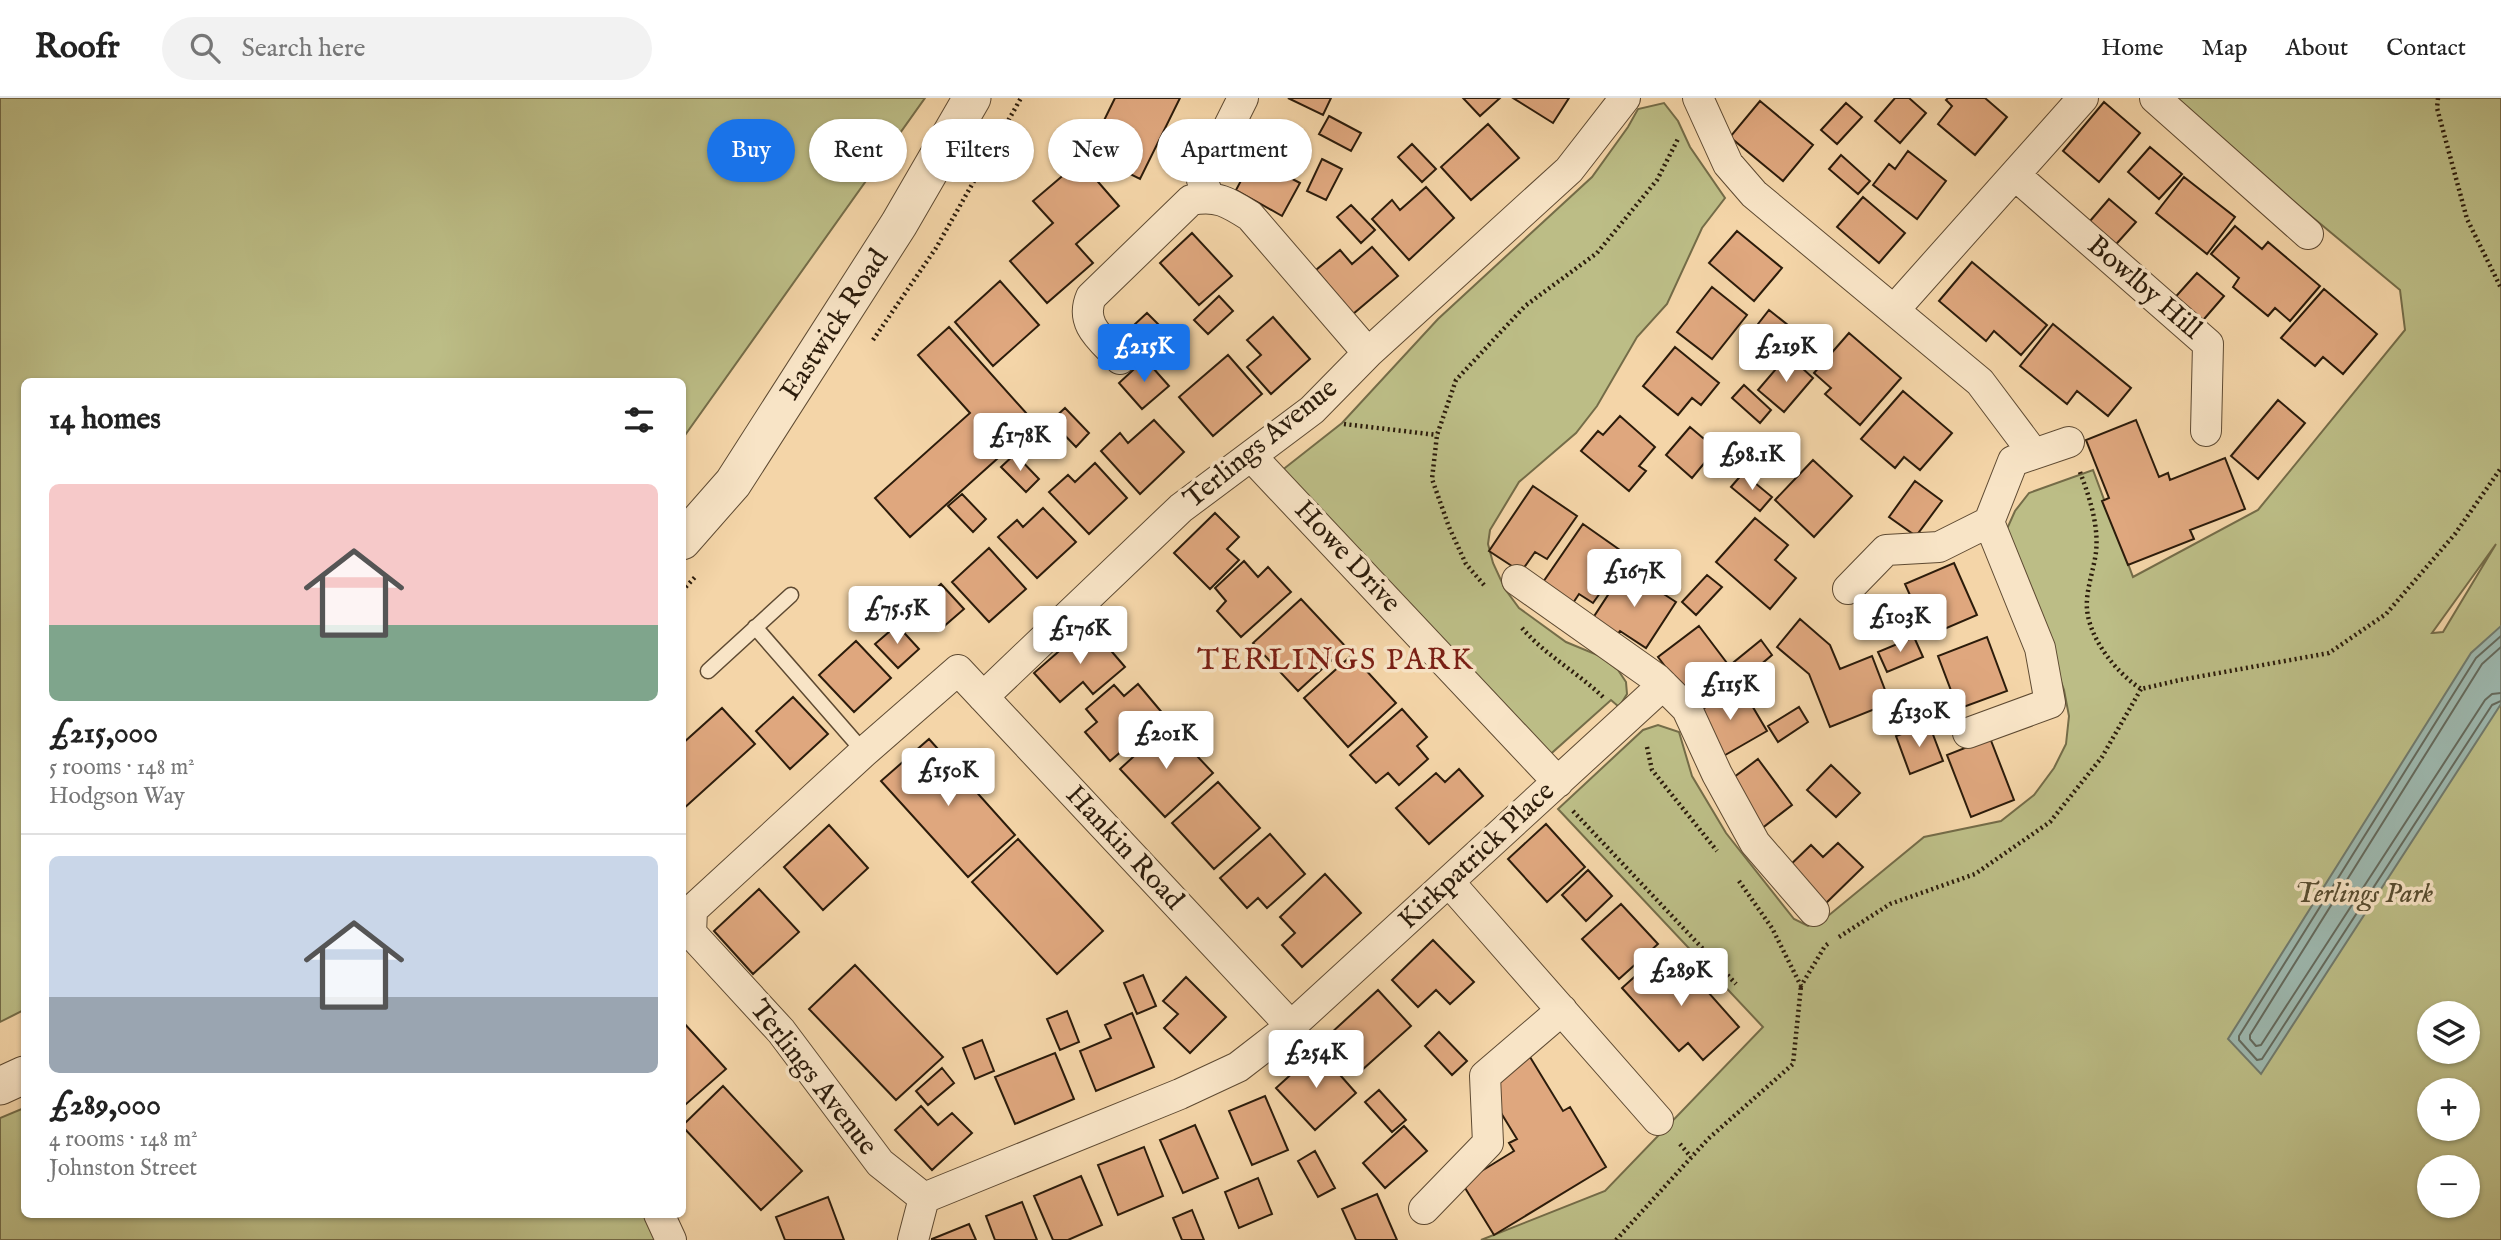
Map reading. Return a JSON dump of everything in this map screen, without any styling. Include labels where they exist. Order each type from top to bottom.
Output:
[{"type":"street","name":"Eastwick Road","points":[[686,536],[733,482],[899,224],[972,98]]},
{"type":"street","points":[[1209,197],[1202,180],[1242,98]]},
{"type":"street","name":"Terlings Avenue","points":[[983,697],[1181,508],[1312,410],[1368,353],[1569,170],[1625,98]]},
{"type":"street","points":[[1698,98],[1728,164],[1754,194],[1980,382],[2034,454]]},
{"type":"street","points":[[1894,310],[2083,98]]},
{"type":"street","points":[[2155,98],[2308,234]]},
{"type":"street","name":"Bowlby Hill","points":[[2015,175],[2208,344],[2206,431]]},
{"type":"street","points":[[1120,359],[1092,329],[1086,308],[1091,298],[1191,201],[1209,197],[1234,206],[1250,216],[1368,353]]},
{"type":"street","points":[[1848,589],[1886,550],[1939,547],[1989,522],[2013,461],[2069,442]]},
{"type":"street","name":"Howe Drive","points":[[1251,456],[1554,785]]},
{"type":"street","points":[[1968,733],[2050,703],[2040,648],[1989,522]]},
{"type":"street","points":[[1517,580],[1663,685],[1688,709],[1717,774],[1755,843],[1814,911]]},
{"type":"street","name":"Terlings Avenue","points":[[924,1198],[880,1163],[781,1031],[691,933],[692,910],[958,670]]},
{"type":"street","name":"Hankin Road","points":[[958,670],[1291,1027]]},
{"type":"street","name":"Kirkpatrick Place","points":[[1291,1027],[1663,685]]},
{"type":"street","points":[[1449,881],[1658,1120]]},
{"type":"street","points":[[1424,1209],[1488,1143],[1485,1076],[1562,1010]]},
{"type":"street","points":[[914,1240],[924,1198],[1192,1089],[1238,1067],[1291,1027]]},
{"type":"street","points":[[0,1086],[21,1076]]},
{"type":"street","points":[[661,1218],[671,1240]]},
{"type":"lane","points":[[709,671],[791,595]]},
{"type":"lane","points":[[755,627],[864,752]]},
{"type":"path","points":[[2438,98],[2437,108],[2467,219],[2501,288]]},
{"type":"path","points":[[1492,594],[1466,564],[1448,527],[1432,479],[1437,435],[1455,380],[1525,306],[1597,253],[1657,180],[1685,126]]},
{"type":"path","points":[[1312,410],[1326,422],[1437,435]]},
{"type":"path","points":[[2069,442],[2091,503],[2096,549],[2086,603],[2094,637],[2123,678],[2141,689],[2329,653],[2386,614],[2455,534],[2501,468]]},
{"type":"path","points":[[1517,623],[1535,643],[1586,680],[1645,738],[1652,770],[1720,854]]},
{"type":"path","points":[[1616,1240],[1708,1139],[1793,1063],[1801,986],[1825,946],[1890,904],[1975,874],[2050,822],[2102,757],[2141,689]]},
{"type":"path","points":[[1554,785],[1735,984]]},
{"type":"path","points":[[1735,875],[1772,928],[1801,986]]},
{"type":"green space","points":[[0,98],[925,98],[907,123],[907,119],[809,119],[809,182],[865,182],[686,434],[686,378],[21,378],[21,1012],[0,1022]]},
{"type":"green space","name":"Terlings Park","points":[[2169,98],[2501,98],[2501,1240],[1481,1240],[1605,1191],[1763,1027],[1558,809],[1643,730],[1658,725],[1679,732],[1692,776],[1726,833],[1794,919],[1808,926],[1828,916],[1924,837],[2001,821],[2034,795],[2054,768],[2066,744],[2069,716],[2064,690],[2006,531],[2015,511],[2029,493],[2093,470],[2133,577],[2258,510],[2405,330],[2400,290]],"holes":[[[2496,544],[2443,632],[2432,633]]]},
{"type":"green space","points":[[1664,103],[1725,198],[1702,228],[1667,304],[1637,337],[1597,406],[1576,433],[1519,482],[1490,530],[1488,544],[1493,563],[1505,589],[1519,608],[1566,642],[1600,656],[1618,670],[1626,682],[1627,694],[1619,707],[1611,700],[1545,759],[1281,471],[1342,423],[1438,319],[1592,177],[1638,109]]},
{"type":"green space","points":[[21,1109],[21,1218],[661,1218],[671,1240],[0,1240],[0,1118]]},
{"type":"water","points":[[2501,626],[2501,704],[2261,1074],[2228,1039],[2471,653]]},
{"type":"building","points":[[1115,98],[1180,98],[1170,119],[1157,119],[1157,145],[1143,173],[1143,119],[1105,119]]},
{"type":"building","points":[[1288,98],[1331,98],[1323,115]]},
{"type":"building","points":[[1463,98],[1500,98],[1480,116]]},
{"type":"building","points":[[1513,98],[1569,98],[1553,123]]},
{"type":"building","points":[[1895,98],[1909,98],[1926,113],[1900,143],[1875,121]]},
{"type":"building","points":[[1985,98],[2007,117],[1975,155],[1938,124],[1952,106],[1946,100]]},
{"type":"building","points":[[1760,101],[1813,145],[1783,181],[1730,137]]},
{"type":"building","points":[[2104,102],[2140,133],[2099,182],[2063,151]]},
{"type":"building","points":[[1846,103],[1862,117],[1837,144],[1821,130]]},
{"type":"building","points":[[1329,116],[1361,133],[1351,151],[1319,134]]},
{"type":"building","points":[[1488,124],[1519,158],[1471,200],[1441,167]]},
{"type":"building","points":[[1412,144],[1436,169],[1422,182],[1398,157]]},
{"type":"building","points":[[2150,147],[2182,174],[2159,199],[2128,172]]},
{"type":"building","points":[[1908,151],[1946,181],[1917,219],[1873,185],[1889,164],[1895,169]]},
{"type":"building","points":[[1841,155],[1870,181],[1858,194],[1829,169]]},
{"type":"building","points":[[1322,159],[1342,169],[1326,200],[1307,191]]},
{"type":"building","points":[[2184,177],[2235,217],[2207,254],[2156,213]]},
{"type":"building","points":[[1055,182],[1098,182],[1119,206],[1076,244],[1093,263],[1047,303],[1010,261],[1053,223],[1033,201]]},
{"type":"building","points":[[1240,182],[1300,183],[1282,216],[1236,190]]},
{"type":"building","points":[[1426,187],[1454,218],[1409,260],[1372,219],[1392,200],[1400,210]]},
{"type":"building","points":[[1863,197],[1905,233],[1879,263],[1837,227]]},
{"type":"building","points":[[2109,199],[2136,222],[2110,251],[2084,228]]},
{"type":"building","points":[[1351,205],[1375,230],[1361,243],[1337,217]]},
{"type":"building","points":[[2235,226],[2262,249],[2268,242],[2320,286],[2290,321],[2275,308],[2268,316],[2233,287],[2239,278],[2211,254]]},
{"type":"building","points":[[1737,231],[1782,268],[1754,301],[1709,263]]},
{"type":"building","points":[[1192,233],[1232,276],[1199,305],[1160,263]]},
{"type":"building","points":[[1372,247],[1398,276],[1353,314],[1316,270],[1340,250],[1352,264]]},
{"type":"building","points":[[1972,262],[2047,325],[2021,355],[1994,331],[1986,341],[1939,301]]},
{"type":"building","points":[[2197,273],[2224,296],[2198,326],[2171,302]]},
{"type":"building","points":[[1000,281],[1039,325],[993,366],[955,322]]},
{"type":"building","points":[[1712,287],[1747,315],[1712,359],[1677,332]]},
{"type":"building","points":[[2324,289],[2377,334],[2343,374],[2323,357],[2315,366],[2281,338]]},
{"type":"building","points":[[1219,296],[1233,311],[1208,334],[1194,320]]},
{"type":"building","points":[[1769,310],[1798,333],[1786,346],[1758,324]]},
{"type":"building","points":[[1147,313],[1172,338],[1158,351],[1134,325]]},
{"type":"building","points":[[1273,317],[1310,359],[1271,394],[1247,367],[1261,355],[1247,340]]},
{"type":"building","points":[[2053,324],[2131,388],[2108,416],[2077,391],[2067,404],[2020,366]]},
{"type":"building","points":[[949,327],[1036,424],[910,537],[875,498],[970,413],[918,355]]},
{"type":"building","points":[[1849,333],[1901,378],[1860,425],[1825,394],[1831,388],[1814,373]]},
{"type":"building","points":[[1675,347],[1719,383],[1701,405],[1692,398],[1678,415],[1643,386]]},
{"type":"building","points":[[1228,355],[1262,394],[1213,436],[1179,397]]},
{"type":"building","points":[[1788,355],[1813,378],[1784,412],[1758,390]]},
{"type":"building","points":[[1145,359],[1169,386],[1142,409],[1119,383]]},
{"type":"building","points":[[1744,385],[1771,410],[1760,423],[1732,398]]},
{"type":"building","points":[[1903,391],[1952,433],[1920,470],[1904,457],[1895,468],[1861,439]]},
{"type":"building","points":[[2278,400],[2305,423],[2258,479],[2231,456]]},
{"type":"building","points":[[1065,408],[1089,433],[1076,447],[1051,421]]},
{"type":"building","points":[[1620,416],[1655,447],[1639,466],[1646,471],[1629,491],[1581,451],[1598,431],[1603,435]]},
{"type":"building","points":[[1154,420],[1184,452],[1140,494],[1101,451],[1120,433],[1128,443]]},
{"type":"building","points":[[2136,420],[2159,477],[2168,473],[2170,480],[2225,458],[2245,509],[2190,530],[2194,539],[2128,565],[2102,501],[2109,498],[2086,440]]},
{"type":"building","points":[[1690,427],[1716,449],[1692,478],[1666,455]]},
{"type":"building","points":[[1015,454],[1039,479],[1026,492],[1001,467]]},
{"type":"building","points":[[1813,460],[1852,496],[1814,537],[1775,500]]},
{"type":"building","points":[[1095,463],[1127,498],[1089,534],[1049,492],[1068,475],[1075,482]]},
{"type":"building","points":[[1743,473],[1772,497],[1760,511],[1731,487]]},
{"type":"building","points":[[1915,481],[1942,501],[1916,536],[1889,517]]},
{"type":"building","points":[[1533,486],[1577,516],[1547,559],[1535,552],[1521,572],[1489,551]]},
{"type":"building","points":[[962,494],[986,519],[973,532],[948,506]]},
{"type":"building","points":[[1043,508],[1076,542],[1037,578],[998,537],[1017,520],[1023,527]]},
{"type":"building","points":[[1215,513],[1239,537],[1227,549],[1239,560],[1210,589],[1174,553]]},
{"type":"building","points":[[1755,518],[1788,545],[1775,560],[1796,578],[1770,609],[1716,562]]},
{"type":"building","points":[[1583,524],[1627,555],[1593,603],[1579,594],[1569,609],[1539,588]]},
{"type":"building","points":[[989,548],[1026,589],[989,622],[952,582]]},
{"type":"building","points":[[1244,561],[1258,577],[1268,567],[1291,592],[1241,637],[1217,611],[1226,601],[1215,588]]},
{"type":"building","points":[[1954,563],[1977,615],[1928,636],[1905,584]]},
{"type":"building","points":[[1625,569],[1676,602],[1646,648],[1620,631],[1616,636],[1591,621]]},
{"type":"building","points":[[1707,575],[1722,587],[1696,615],[1682,602]]},
{"type":"building","points":[[941,584],[964,609],[942,628],[920,603]]},
{"type":"building","points":[[1301,599],[1346,647],[1298,691],[1253,643]]},
{"type":"building","points":[[1800,619],[1830,645],[1840,669],[1872,656],[1890,703],[1830,727],[1809,674],[1777,647]]},
{"type":"building","points":[[897,625],[919,649],[898,668],[875,644]]},
{"type":"building","points":[[1089,625],[1125,667],[1093,694],[1083,682],[1060,702],[1034,673]]},
{"type":"building","points":[[1699,626],[1730,667],[1689,698],[1658,657]]},
{"type":"building","points":[[1914,637],[1923,657],[1887,672],[1878,652]]},
{"type":"building","points":[[1987,637],[2007,691],[1958,709],[1938,656]]},
{"type":"building","points":[[1761,640],[1772,655],[1746,677],[1734,662]]},
{"type":"building","points":[[856,641],[891,678],[854,712],[819,675]]},
{"type":"building","points":[[1352,655],[1396,703],[1348,747],[1304,698]]},
{"type":"building","points":[[1138,684],[1164,715],[1110,761],[1085,732],[1097,722],[1086,709],[1114,685],[1124,696]]},
{"type":"building","points":[[1741,687],[1767,731],[1720,758],[1694,714]]},
{"type":"building","points":[[793,697],[828,734],[790,769],[756,731]]},
{"type":"building","points":[[1799,707],[1808,722],[1778,742],[1768,726]]},
{"type":"building","points":[[722,708],[755,744],[686,806],[686,740]]},
{"type":"building","points":[[1402,709],[1427,737],[1417,746],[1428,759],[1399,785],[1388,773],[1376,783],[1350,755]]},
{"type":"building","points":[[1929,724],[1943,761],[1910,774],[1896,736]]},
{"type":"building","points":[[1168,725],[1213,773],[1165,817],[1120,769]]},
{"type":"building","points":[[1990,738],[2014,800],[1971,817],[1947,755]]},
{"type":"building","points":[[929,739],[1015,835],[968,877],[881,781]]},
{"type":"building","points":[[1758,759],[1792,805],[1756,833],[1721,787]]},
{"type":"building","points":[[1831,765],[1860,793],[1836,817],[1807,790]]},
{"type":"building","points":[[1459,769],[1483,796],[1429,844],[1396,808],[1436,773],[1445,782]]},
{"type":"building","points":[[1218,782],[1260,828],[1214,869],[1172,823]]},
{"type":"building","points":[[1546,824],[1585,867],[1547,902],[1508,859]]},
{"type":"building","points":[[829,825],[868,868],[823,910],[784,867]]},
{"type":"building","points":[[1270,834],[1305,874],[1267,908],[1258,898],[1247,908],[1220,878]]},
{"type":"building","points":[[1018,839],[1103,931],[1057,974],[972,882]]},
{"type":"building","points":[[1838,843],[1863,867],[1822,907],[1785,870],[1811,845],[1823,857]]},
{"type":"building","points":[[1588,870],[1612,896],[1586,921],[1562,895]]},
{"type":"building","points":[[1325,874],[1361,913],[1302,967],[1282,945],[1295,933],[1280,917]]},
{"type":"building","points":[[759,889],[799,932],[753,974],[714,931]]},
{"type":"building","points":[[1621,904],[1658,944],[1619,979],[1582,939]]},
{"type":"building","points":[[1433,940],[1474,982],[1450,1004],[1436,990],[1418,1007],[1392,980]]},
{"type":"building","points":[[1660,954],[1685,981],[1693,975],[1739,1027],[1703,1060],[1688,1043],[1679,1051],[1622,988]]},
{"type":"building","points":[[855,965],[943,1057],[896,1100],[809,1009]]},
{"type":"building","points":[[1143,975],[1156,1006],[1137,1014],[1124,983]]},
{"type":"building","points":[[1186,977],[1226,1017],[1190,1053],[1164,1028],[1178,1014],[1163,1001]]},
{"type":"building","points":[[1378,990],[1411,1026],[1362,1070],[1330,1034]]},
{"type":"building","points":[[1067,1011],[1079,1042],[1060,1050],[1047,1019]]},
{"type":"building","points":[[1132,1013],[1154,1067],[1096,1091],[1080,1051],[1111,1038],[1105,1025]]},
{"type":"building","points":[[686,1025],[726,1069],[686,1104]]},
{"type":"building","points":[[1439,1032],[1467,1061],[1452,1075],[1425,1046]]},
{"type":"building","points":[[982,1040],[994,1071],[975,1079],[963,1048]]},
{"type":"building","points":[[1318,1050],[1356,1093],[1315,1130],[1276,1088]]},
{"type":"building","points":[[1055,1053],[1074,1099],[1015,1124],[995,1077]]},
{"type":"building","points":[[1530,1057],[1563,1111],[1570,1107],[1606,1167],[1494,1235],[1462,1183],[1514,1151],[1509,1143],[1517,1139],[1484,1085]]},
{"type":"building","points":[[942,1068],[954,1083],[928,1105],[916,1091]]},
{"type":"building","points":[[723,1086],[802,1171],[761,1210],[686,1130],[686,1122]]},
{"type":"building","points":[[1379,1090],[1406,1120],[1392,1132],[1365,1102]]},
{"type":"building","points":[[1265,1096],[1288,1150],[1252,1165],[1229,1111]]},
{"type":"building","points":[[921,1106],[938,1125],[952,1113],[972,1133],[932,1170],[895,1130]]},
{"type":"building","points":[[1195,1125],[1218,1178],[1183,1193],[1160,1140]]},
{"type":"building","points":[[1404,1126],[1427,1151],[1385,1188],[1363,1163]]},
{"type":"building","points":[[1144,1147],[1163,1196],[1118,1215],[1098,1165]]},
{"type":"building","points":[[1315,1151],[1335,1188],[1318,1197],[1298,1161]]},
{"type":"building","points":[[1081,1176],[1102,1225],[1068,1240],[1053,1240],[1034,1196]]},
{"type":"building","points":[[1258,1178],[1272,1214],[1239,1228],[1225,1192]]},
{"type":"building","points":[[1377,1194],[1397,1240],[1356,1240],[1342,1209]]},
{"type":"building","points":[[828,1197],[844,1240],[785,1240],[776,1217]]},
{"type":"building","points":[[1022,1202],[1037,1240],[995,1240],[986,1216]]},
{"type":"building","points":[[1192,1210],[1204,1240],[1182,1240],[1173,1218]]},
{"type":"building","points":[[969,1224],[976,1240],[932,1240],[932,1239]]},
{"type":"district","name":"TERLINGS PARK","points":[[1336,661]]}]
